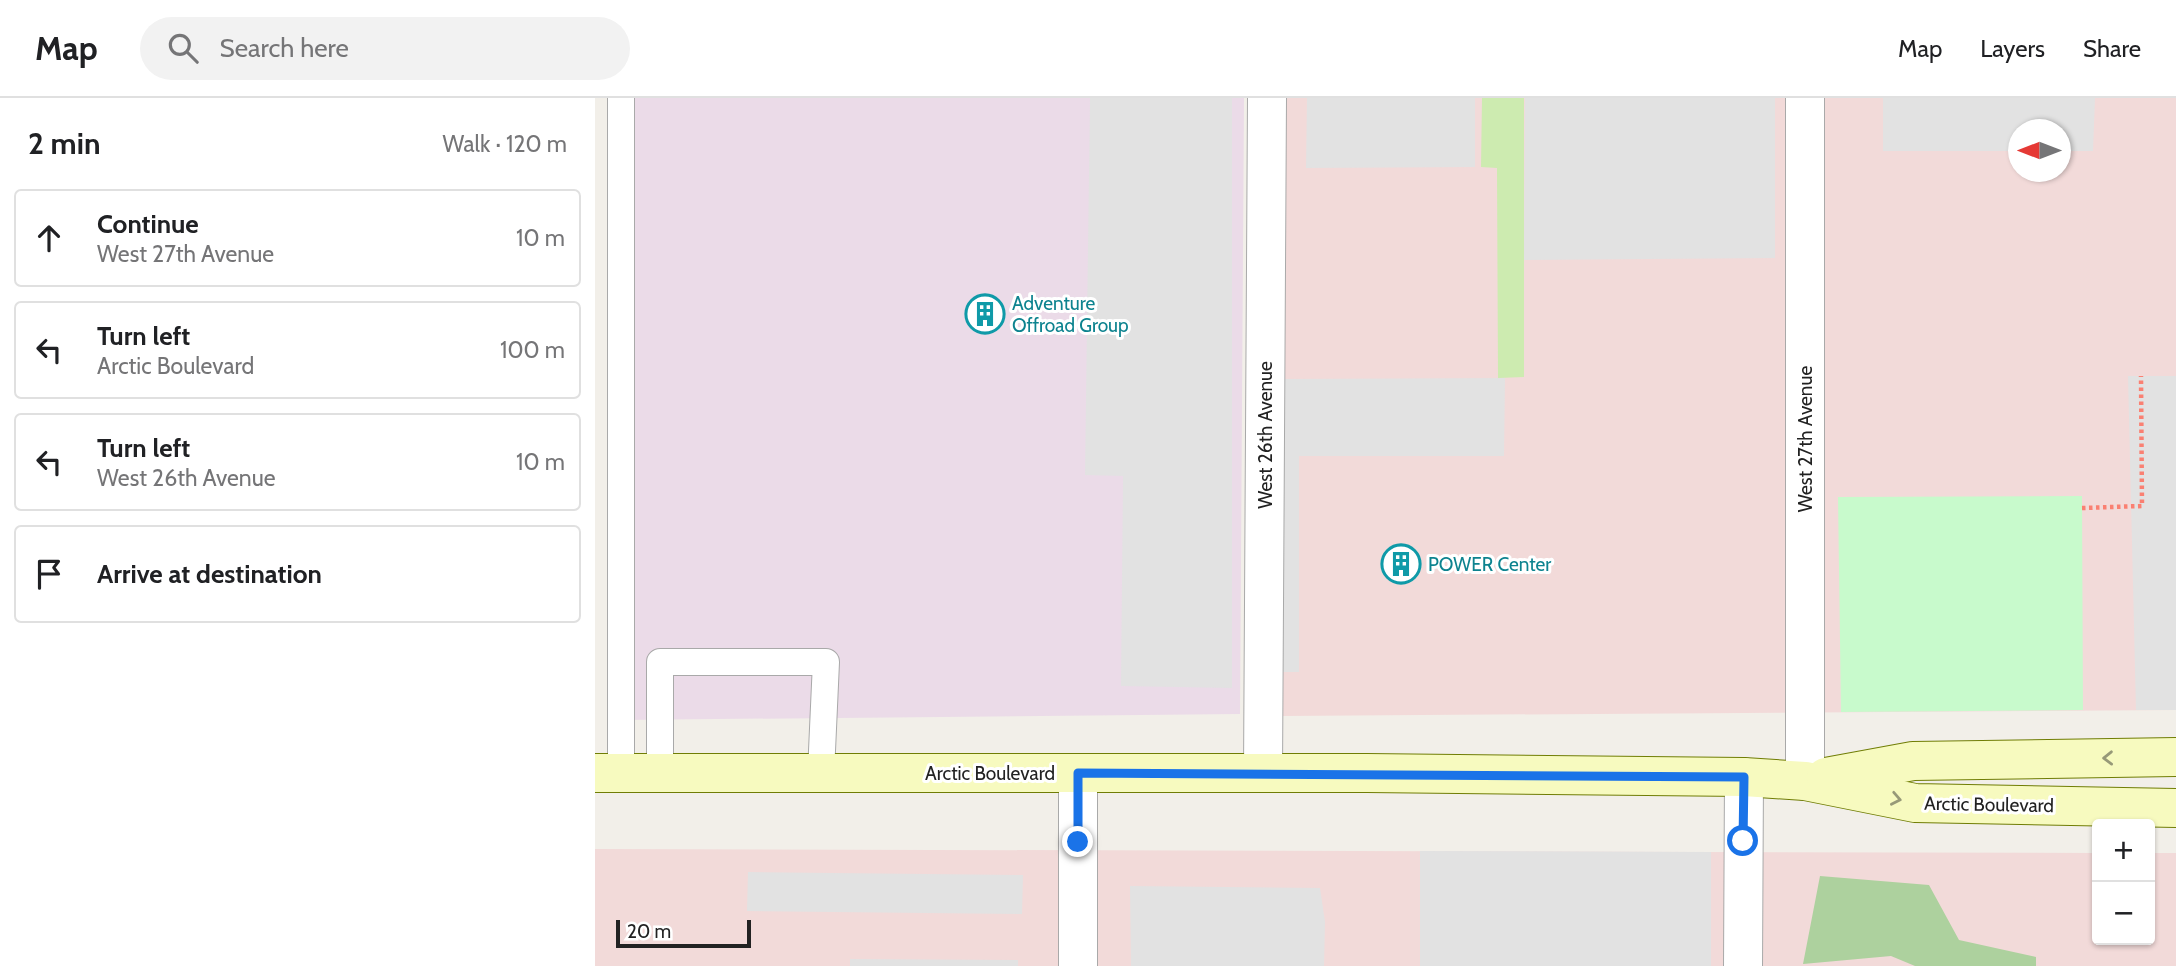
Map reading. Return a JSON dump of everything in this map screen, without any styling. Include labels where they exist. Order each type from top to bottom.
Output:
[{"type":"main road","name":"Arctic Boulevard","points":[[1805,781],[1913,761],[2176,757]]},
{"type":"main road","name":"Arctic Boulevard","points":[[608,773],[1263,773],[1744,777],[1805,781],[1915,803],[2176,807]]},
{"type":"street","name":"West 26th Avenue","points":[[1263,773],[1267,98]]},
{"type":"street","name":"West 27th Avenue","points":[[1805,98],[1805,781]]},
{"type":"street","points":[[1078,773],[1078,966]]},
{"type":"street","points":[[1742,966],[1744,777]]},
{"type":"lane","points":[[608,773],[621,98]]},
{"type":"lane","points":[[660,773],[660,662],[826,662],[821,773]]},
{"type":"path","points":[[2082,508],[2141,506],[2141,376]]},
{"type":"shaded area","points":[[631,98],[1244,98],[1240,714],[621,720]]},
{"type":"shaded area","points":[[1090,98],[1232,98],[1232,688],[1121,686],[1123,476],[1085,475]]},
{"type":"shaded area","points":[[1283,98],[2176,98],[2176,710],[1282,716]]},
{"type":"shaded area","points":[[1307,98],[1475,98],[1475,167],[1306,168]]},
{"type":"shaded area","points":[[1525,98],[1775,98],[1775,258],[1524,260]]},
{"type":"shaded area","points":[[1883,98],[2095,98],[2093,151],[2071,151],[2071,119],[2008,119],[2008,151],[1883,151]]},
{"type":"shaded area","points":[[2128,376],[2176,376],[2176,710],[2136,710]]},
{"type":"shaded area","points":[[1505,378],[1504,456],[1299,456],[1299,672],[1282,672],[1282,379]]},
{"type":"shaded area","points":[[595,849],[2092,853],[2092,945],[2155,945],[2155,853],[2176,853],[2176,966],[595,966]]},
{"type":"shaded area","points":[[1420,851],[1711,852],[1711,966],[1420,966]]},
{"type":"shaded area","points":[[748,872],[1023,875],[1022,914],[747,911]]},
{"type":"shaded area","points":[[1130,886],[1320,888],[1325,922],[1324,966],[1131,966]]},
{"type":"shaded area","points":[[850,959],[1018,960],[1018,966],[850,966]]},
{"type":"green space","points":[[1482,98],[1524,98],[1524,377],[1498,378],[1497,168],[1481,167]]},
{"type":"green space","points":[[2082,496],[2083,710],[1841,712],[1838,497]]},
{"type":"green space","points":[[1820,876],[1929,885],[1959,940],[2036,957],[2036,966],[1915,966],[1891,956],[1803,964]]},
{"type":"place","name":"Adventure Offroad Group","points":[[985,314]]},
{"type":"place","name":"POWER Center","points":[[1401,564]]},
{"type":"route","points":[[1078,842],[1078,773],[1744,777],[1743,841]]}]
